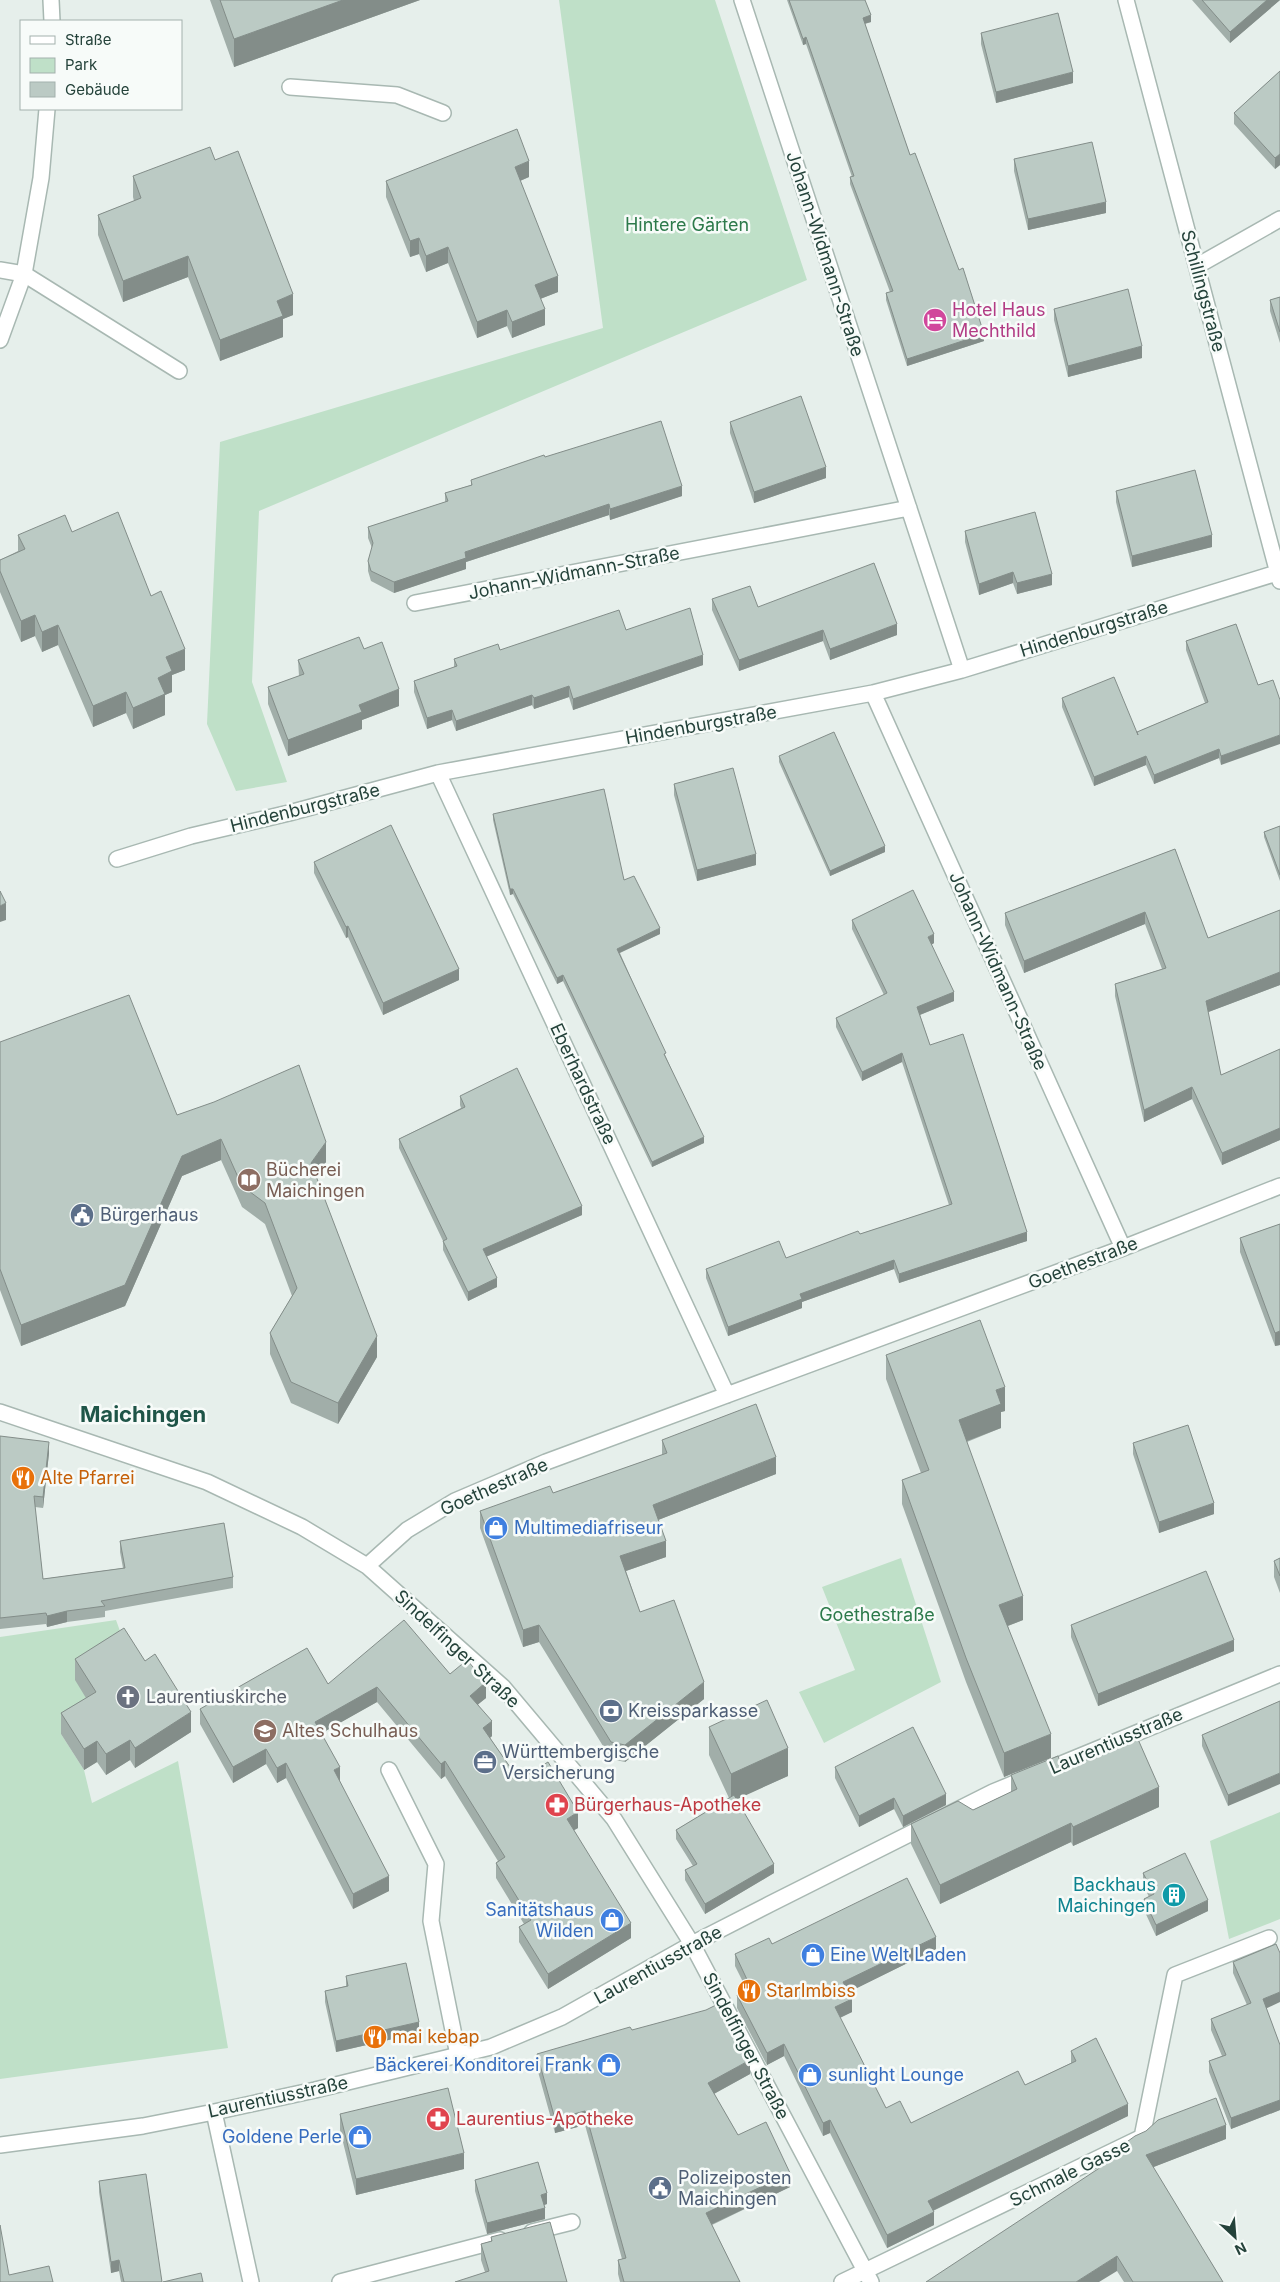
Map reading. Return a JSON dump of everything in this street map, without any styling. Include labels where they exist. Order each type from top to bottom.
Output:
[{"type":"street","points":[[51,0],[52,20]]},
{"type":"street","name":"Johann-Widmann-Straße","points":[[742,0],[962,670]]},
{"type":"street","name":"Schillingstraße","points":[[1126,0],[1279,575]]},
{"type":"street","points":[[290,87],[397,95],[444,113]]},
{"type":"street","points":[[0,340],[24,274],[41,178],[48,110]]},
{"type":"street","points":[[1197,266],[1280,219]]},
{"type":"street","points":[[0,270],[24,274],[179,371]]},
{"type":"street","name":"Johann-Widmann-Straße","points":[[415,604],[909,508]]},
{"type":"street","name":"Hindenburgstraße","points":[[117,859],[190,836],[289,814],[438,773],[873,693],[962,670],[1279,575]]},
{"type":"street","name":"Johann-Widmann-Straße","points":[[873,693],[1123,1248]]},
{"type":"street","name":"Eberhardstraße","points":[[438,773],[727,1395]]},
{"type":"street","name":"Goethestraße","points":[[367,1566],[407,1530],[455,1501],[555,1459],[1123,1248],[1280,1186]]},
{"type":"street","name":"Sindelfinger Straße","points":[[0,1412],[219,1486],[302,1527],[367,1566],[503,1687],[614,1819],[692,1944],[868,2277]]},
{"type":"street","name":"Laurentiusstraße","points":[[0,2144],[143,2126],[214,2112],[315,2090],[491,2047],[562,2017],[692,1944],[993,1792],[1280,1674]]},
{"type":"street","points":[[389,1770],[436,1864],[431,1920],[458,2055]]},
{"type":"street","name":"Schmale Gasse","points":[[868,2277],[1142,2138],[1176,1974],[1269,1938]]},
{"type":"street","points":[[214,2112],[251,2282]]},
{"type":"street","points":[[340,2282],[572,2222]]},
{"type":"street","points":[[842,2282],[868,2277]]},
{"type":"green space","name":"Hintere Gärten","points":[[559,0],[715,0],[807,280],[259,511],[252,682],[287,782],[236,791],[207,724],[220,442],[603,328]]},
{"type":"green space","name":"Goethestraße","points":[[901,1558],[941,1682],[824,1743],[799,1692],[855,1670],[822,1587]]},
{"type":"green space","points":[[116,1620],[120,1631],[96,1712],[61,1734],[84,1770],[92,1803],[178,1761],[228,2048],[0,2079],[0,1637]]},
{"type":"green space","points":[[1280,1812],[1280,1919],[1229,1939],[1210,1841]]},
{"type":"building","points":[[220,0],[343,0],[234,39]]},
{"type":"building","points":[[789,0],[865,0],[871,15],[863,18],[910,155],[915,153],[959,270],[963,268],[984,334],[907,359],[886,293],[893,291],[850,177],[854,176],[806,37],[803,39]]},
{"type":"building","points":[[1202,0],[1267,0],[1230,32]]},
{"type":"building","points":[[1058,13],[1073,72],[996,92],[981,33]]},
{"type":"building","points":[[1280,71],[1280,154],[1275,158],[1234,113]]},
{"type":"building","points":[[517,129],[529,161],[515,167],[558,276],[535,285],[545,309],[512,322],[507,310],[477,322],[448,247],[426,256],[419,238],[410,241],[386,181]]},
{"type":"building","points":[[1092,142],[1106,202],[1028,219],[1014,159]]},
{"type":"building","points":[[210,147],[215,160],[238,151],[293,294],[277,301],[283,316],[220,340],[188,256],[123,281],[98,215],[141,198],[133,176]]},
{"type":"building","points":[[1128,289],[1142,346],[1068,366],[1054,309]]},
{"type":"building","points":[[1280,297],[1280,332],[1270,300]]},
{"type":"building","points":[[801,396],[826,467],[754,492],[730,422]]},
{"type":"building","points":[[661,421],[682,486],[610,509],[609,504],[465,552],[466,558],[394,582],[371,571],[368,561],[373,543],[368,527],[448,501],[445,493],[472,485],[471,480],[544,455],[545,457]]},
{"type":"building","points":[[1195,470],[1212,535],[1132,556],[1116,491]]},
{"type":"building","points":[[118,512],[151,596],[161,591],[185,649],[166,657],[172,671],[158,678],[165,694],[133,708],[126,692],[93,706],[58,625],[42,632],[35,615],[21,621],[0,571],[0,560],[25,549],[18,535],[65,515],[72,532]]},
{"type":"building","points":[[1035,512],[1052,574],[1017,583],[1013,572],[979,584],[965,531]]},
{"type":"building","points":[[874,563],[897,624],[830,649],[823,630],[739,660],[712,599],[750,586],[758,607]]},
{"type":"building","points":[[690,608],[703,655],[573,699],[569,686],[534,698],[532,695],[456,721],[452,710],[427,718],[414,681],[457,666],[454,659],[498,644],[500,650],[619,610],[626,630]]},
{"type":"building","points":[[1236,624],[1258,685],[1273,680],[1280,700],[1280,735],[1221,756],[1219,749],[1154,775],[1146,756],[1094,777],[1062,698],[1114,677],[1138,735],[1137,732],[1208,702],[1186,641]]},
{"type":"building","points":[[359,637],[364,649],[382,642],[399,689],[359,705],[362,712],[288,740],[268,687],[304,674],[298,660]]},
{"type":"building","points":[[834,732],[885,846],[830,871],[779,756]]},
{"type":"building","points":[[733,768],[756,854],[697,870],[674,784]]},
{"type":"building","points":[[604,789],[624,880],[634,876],[660,928],[617,949],[704,1137],[652,1162],[563,975],[557,978],[513,889],[510,889],[493,814]]},
{"type":"building","points":[[391,825],[459,969],[383,1003],[348,926],[346,927],[314,862]]},
{"type":"building","points":[[1280,826],[1280,875],[1264,832]]},
{"type":"building","points":[[1175,849],[1208,938],[1280,910],[1280,972],[1206,1001],[1221,1075],[1280,1049],[1280,1128],[1222,1153],[1192,1087],[1144,1110],[1115,984],[1166,968],[1145,912],[1024,961],[1005,913]]},
{"type":"building","points":[[913,890],[934,934],[928,937],[954,992],[917,1007],[930,1045],[963,1034],[1027,1232],[899,1274],[894,1260],[800,1294],[802,1299],[728,1327],[706,1269],[779,1241],[786,1258],[858,1231],[860,1234],[952,1204],[902,1053],[862,1072],[836,1018],[887,993],[852,920]]},
{"type":"building","points":[[0,891],[6,903],[0,906]]},
{"type":"building","name":"Bürgerhaus","points":[[129,995],[177,1115],[214,1102],[299,1065],[326,1142],[311,1163],[377,1336],[338,1403],[291,1382],[270,1333],[297,1288],[265,1203],[242,1186],[221,1139],[182,1156],[125,1285],[21,1325],[0,1269],[0,1042]]},
{"type":"building","points":[[517,1068],[582,1206],[483,1249],[497,1278],[468,1292],[443,1241],[447,1239],[399,1139],[465,1107],[460,1096]]},
{"type":"building","points":[[1280,1224],[1280,1331],[1275,1333],[1240,1238]]},
{"type":"building","points":[[980,1320],[1005,1387],[996,1390],[1001,1404],[959,1420],[1023,1596],[999,1605],[1051,1734],[1004,1753],[966,1658],[902,1480],[929,1470],[886,1355]]},
{"type":"building","points":[[756,1404],[776,1457],[653,1505],[666,1541],[620,1556],[640,1612],[674,1600],[704,1682],[625,1745],[611,1742],[539,1625],[523,1630],[480,1511],[550,1486],[553,1493],[667,1453],[662,1440]]},
{"type":"building","points":[[1188,1425],[1214,1503],[1159,1522],[1133,1443]]},
{"type":"building","points":[[0,1436],[49,1442],[43,1497],[34,1496],[43,1579],[125,1568],[120,1541],[224,1523],[233,1577],[101,1601],[105,1606],[67,1611],[47,1616],[46,1613],[0,1618]]},
{"type":"building","points":[[1280,1558],[1280,1576],[1274,1561]]},
{"type":"building","points":[[1206,1571],[1234,1640],[1098,1694],[1071,1625]]},
{"type":"building","points":[[404,1620],[450,1674],[467,1660],[486,1682],[470,1696],[492,1721],[483,1728],[519,1780],[548,1762],[578,1812],[567,1819],[631,1923],[548,1974],[519,1927],[531,1920],[496,1863],[505,1857],[445,1761],[441,1764],[377,1687],[315,1722],[340,1767],[334,1770],[389,1876],[353,1894],[286,1763],[277,1768],[266,1749],[233,1767],[200,1709],[307,1648],[328,1684]]},
{"type":"building","name":"Laurentiuskirche","points":[[124,1628],[145,1661],[155,1654],[191,1712],[135,1748],[130,1740],[106,1754],[97,1741],[84,1749],[61,1713],[96,1692],[75,1659]]},
{"type":"building","points":[[767,1700],[788,1748],[731,1774],[709,1727]]},
{"type":"building","points":[[1280,1701],[1280,1773],[1228,1795],[1202,1735]]},
{"type":"building","points":[[913,1727],[946,1794],[903,1816],[894,1798],[859,1816],[835,1767]]},
{"type":"building","points":[[1137,1737],[1159,1787],[1073,1827],[1071,1823],[940,1885],[911,1824],[958,1801],[973,1810],[1017,1789],[1011,1775],[1058,1756],[1064,1770]]},
{"type":"building","points":[[734,1795],[774,1864],[705,1904],[685,1870],[697,1864],[676,1830]]},
{"type":"building","name":"Backhaus Maichingen","points":[[1185,1853],[1208,1900],[1156,1925],[1144,1899],[1154,1894],[1143,1873]]},
{"type":"building","points":[[907,1878],[936,1937],[843,1982],[852,1999],[835,2007],[886,2108],[900,2101],[911,2123],[1018,2071],[1025,2085],[1076,2061],[1071,2051],[1096,2038],[1128,2104],[928,2201],[934,2212],[887,2235],[830,2120],[823,2123],[784,2044],[767,2053],[737,1995],[751,1988],[735,1954],[769,1938],[772,1944]]},
{"type":"building","points":[[1276,1944],[1280,1953],[1280,1992],[1263,1999],[1280,2045],[1280,2100],[1231,2118],[1209,2061],[1226,2055],[1211,2019],[1251,2003],[1233,1962]]},
{"type":"building","points":[[406,1963],[419,2022],[336,2041],[325,1991],[348,1986],[346,1976]]},
{"type":"building","points":[[720,2003],[750,2060],[708,2083],[738,2135],[766,2122],[790,2173],[706,2213],[740,2282],[624,2282],[618,2260],[626,2258],[585,2111],[555,2119],[537,2054],[630,2027],[632,2030],[706,2010]]},
{"type":"building","points":[[448,2088],[464,2153],[356,2179],[340,2114]]},
{"type":"building","points":[[1216,2098],[1226,2125],[1146,2155],[1223,2282],[1133,2282],[1117,2256],[1076,2282],[926,2282],[1101,2167],[1099,2162],[1135,2136],[1146,2131],[1158,2120]]},
{"type":"building","points":[[538,2162],[547,2193],[541,2195],[545,2208],[487,2223],[475,2180]]},
{"type":"building","points":[[146,2174],[162,2282],[124,2282],[119,2260],[111,2262],[99,2181]]},
{"type":"building","points":[[550,2222],[567,2282],[455,2282],[489,2271],[481,2244],[492,2241],[491,2237]]},
{"type":"building","points":[[0,2225],[9,2275],[49,2266],[53,2282],[0,2282]]},
{"type":"building","points":[[201,2273],[203,2282],[163,2282]]},
{"type":"place","name":"Hotel Haus Mechthild","points":[[935,320]]},
{"type":"place","name":"Bücherei Maichingen","points":[[249,1180]]},
{"type":"place","name":"Bürgerhaus","points":[[82,1215]]},
{"type":"place","name":"Alte Pfarrei","points":[[23,1478]]},
{"type":"place","name":"Multimediafriseur","points":[[496,1528]]},
{"type":"place","name":"Laurentiuskirche","points":[[128,1697]]},
{"type":"place","name":"Kreissparkasse","points":[[611,1711]]},
{"type":"place","name":"Altes Schulhaus","points":[[265,1731]]},
{"type":"place","name":"Württembergische Versicherung","points":[[485,1762]]},
{"type":"place","name":"Bürgerhaus-Apotheke","points":[[557,1805]]},
{"type":"place","name":"Backhaus Maichingen","points":[[1174,1895]]},
{"type":"place","name":"Sanitätshaus Wilden","points":[[612,1920]]},
{"type":"place","name":"Eine Welt Laden","points":[[813,1955]]},
{"type":"place","name":"StarImbiss","points":[[749,1991]]},
{"type":"place","name":"mai kebap","points":[[375,2037]]},
{"type":"place","name":"Bäckerei Konditorei Frank","points":[[609,2065]]},
{"type":"place","name":"sunlight Lounge","points":[[810,2075]]},
{"type":"place","name":"Laurentius-Apotheke","points":[[438,2119]]},
{"type":"place","name":"Goldene Perle","points":[[360,2137]]},
{"type":"place","name":"Polizeiposten Maichingen","points":[[660,2188]]},
{"type":"district","name":"Maichingen","points":[[143,1414]]}]
